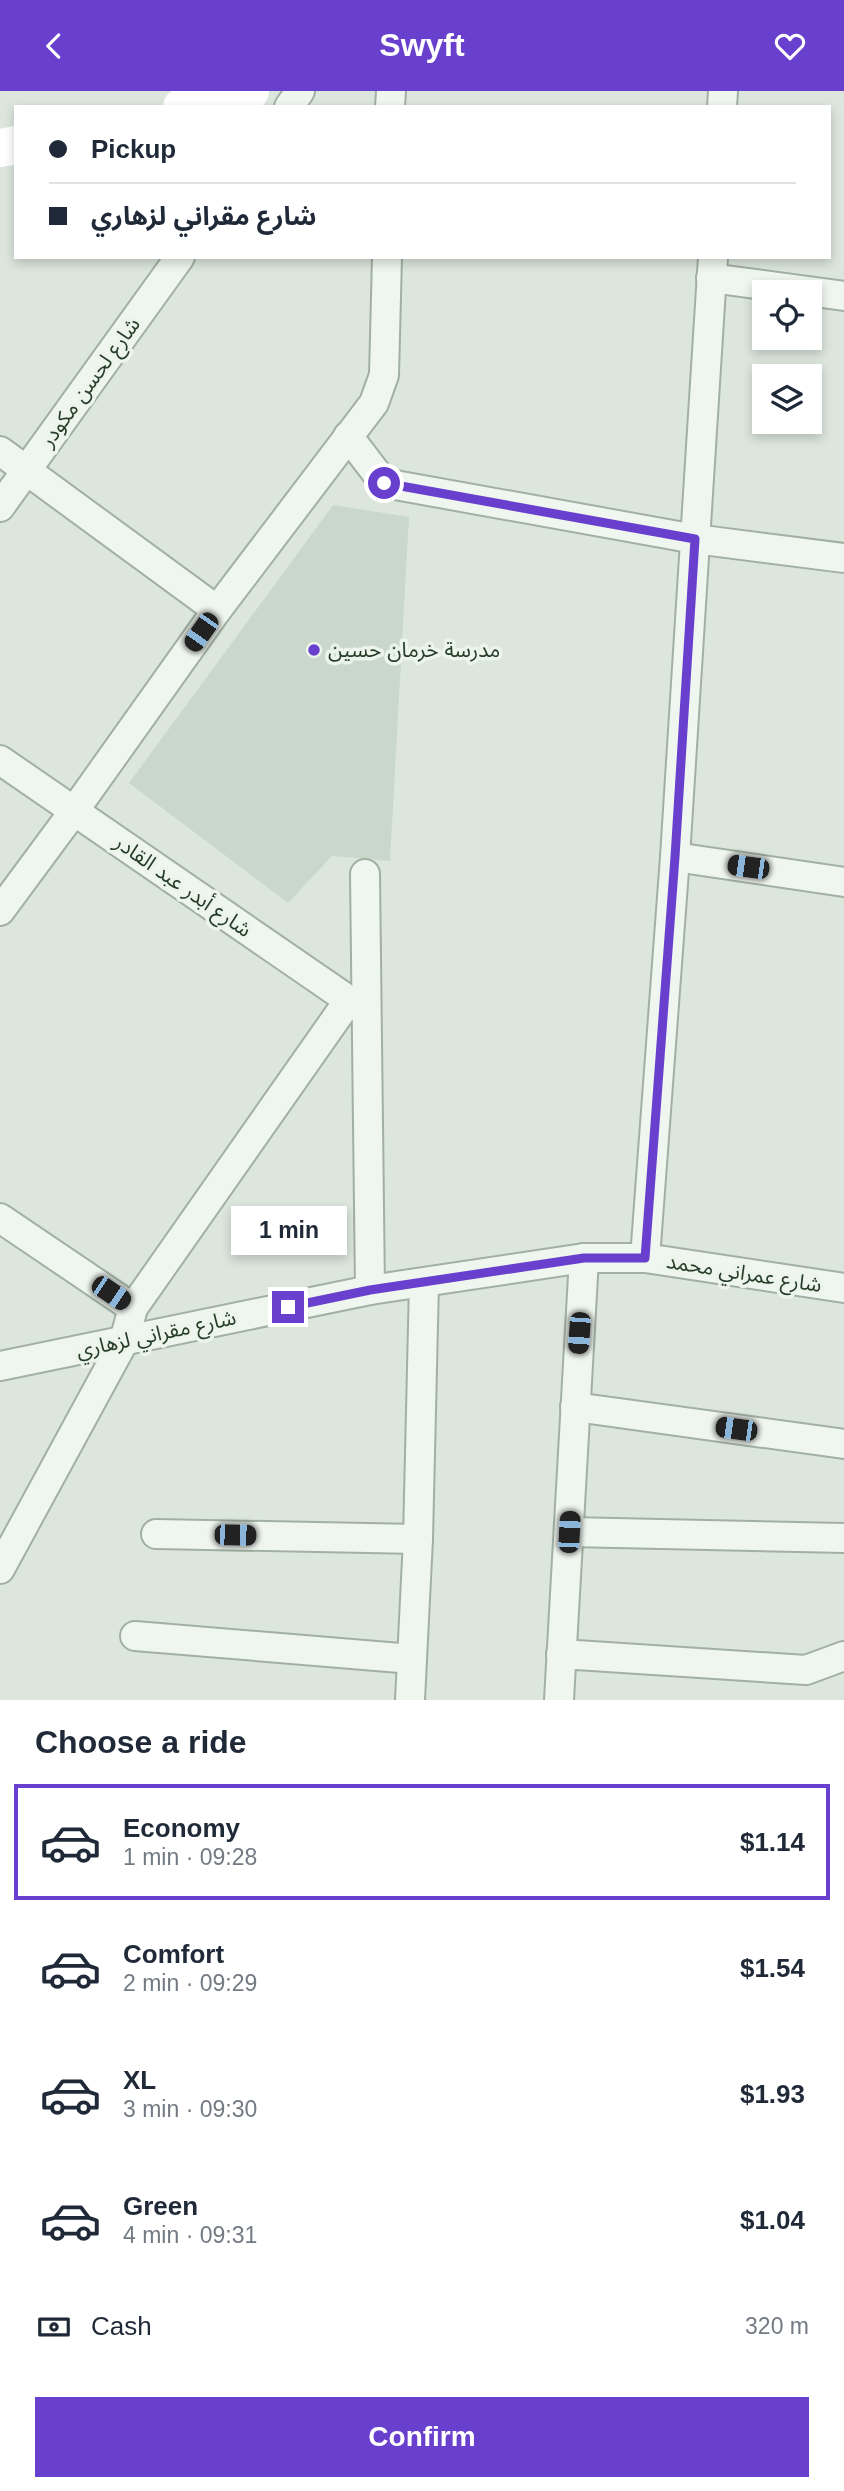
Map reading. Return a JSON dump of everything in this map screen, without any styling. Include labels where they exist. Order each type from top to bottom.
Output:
[{"type":"street","points":[[190,105],[250,91]]},
{"type":"street","name":"شارع لحسن مكودر","points":[[0,507],[179,259]]},
{"type":"street","points":[[0,911],[217,610],[374,403],[384,375],[387,259]]},
{"type":"street","points":[[645,1258],[675,857],[712,267],[844,296]]},
{"type":"street","points":[[348,436],[384,483],[695,539],[844,558]]},
{"type":"street","points":[[0,451],[217,610]]},
{"type":"street","name":"شارع أبدر عبد القادر","points":[[0,760],[357,1006]]},
{"type":"street","points":[[675,857],[844,882]]},
{"type":"street","points":[[365,874],[357,1006],[370,1290]]},
{"type":"street","points":[[0,1569],[124,1341],[133,1308],[357,1006]]},
{"type":"street","points":[[0,1218],[133,1308]]},
{"type":"street","points":[[559,1700],[584,1258]]},
{"type":"street","name":"شارع مقراني لزهاري","points":[[0,1366],[370,1290],[584,1258],[645,1258]]},
{"type":"street","name":"شارع عمراني محمد","points":[[645,1258],[844,1288]]},
{"type":"street","points":[[410,1700],[418,1539],[424,1283]]},
{"type":"street","points":[[575,1407],[844,1444]]},
{"type":"street","points":[[569,1532],[844,1538]]},
{"type":"street","points":[[156,1534],[418,1539]]},
{"type":"street","points":[[135,1636],[412,1659]]},
{"type":"street","points":[[561,1654],[806,1670],[844,1656]]},
{"type":"shaded area","name":"مدرسة خرمان حسين","points":[[333,505],[409,517],[390,861],[332,856],[288,903],[129,783]]},
{"type":"place","name":"مدرسة خرمان حسين","points":[[314,650]]},
{"type":"route","points":[[288,1307],[370,1290],[584,1258],[645,1258],[675,857],[695,539],[384,483]]}]
